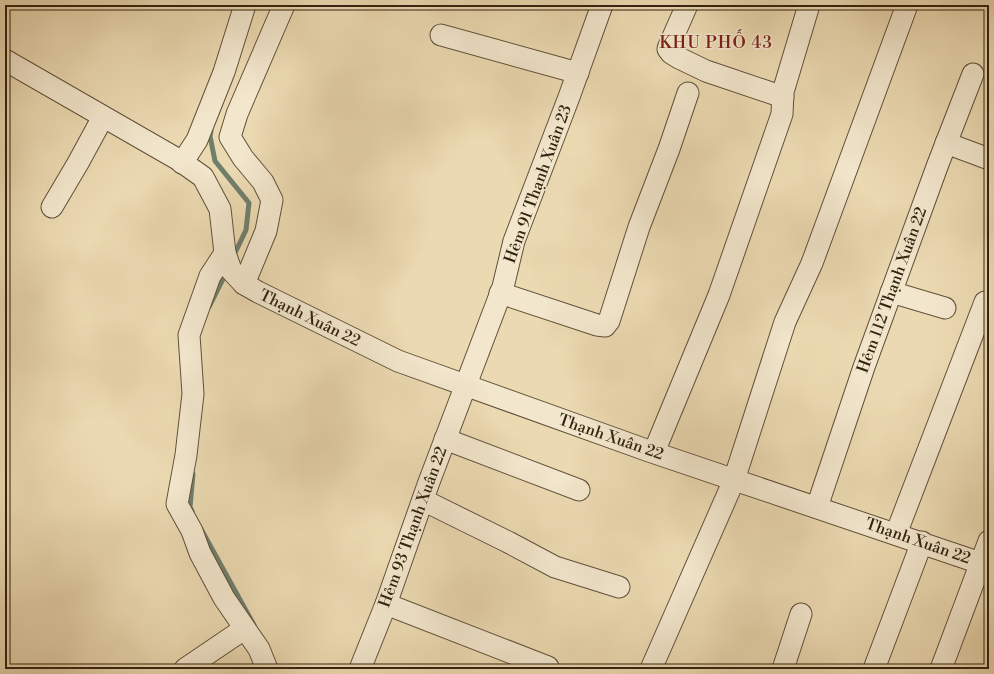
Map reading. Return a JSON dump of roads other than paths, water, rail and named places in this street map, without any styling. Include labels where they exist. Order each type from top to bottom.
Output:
[{"type":"street","points":[[182,163],[197,140],[224,72],[245,5]]},
{"type":"street","points":[[244,284],[266,231],[272,200],[263,182],[243,158],[230,137],[237,114],[284,5]]},
{"type":"street","name":"Hẻm 91 Thạnh Xuân 23","points":[[465,385],[500,293],[514,241],[578,73],[602,5]]},
{"type":"street","points":[[687,5],[669,46],[668,49],[670,51],[679,58],[706,71],[783,97]]},
{"type":"street","points":[[654,452],[719,295],[782,114],[783,92],[809,5]]},
{"type":"street","points":[[651,669],[734,480],[785,322],[812,264],[907,5]]},
{"type":"street","points":[[441,35],[578,73]]},
{"type":"street","name":"Thạnh Xuân 22","points":[[5,60],[182,163],[202,177],[220,210],[225,253],[231,270],[244,284],[258,292],[398,361],[734,480],[985,564]]},
{"type":"street","name":"Hẻm 112 Thạnh Xuân 22","points":[[817,507],[891,292],[973,74]]},
{"type":"street","points":[[500,293],[597,325],[605,326],[609,321],[639,227],[669,149],[688,93]]},
{"type":"street","points":[[52,207],[103,117]]},
{"type":"street","points":[[946,143],[989,159]]},
{"type":"street","points":[[225,253],[210,276],[189,335],[193,394],[186,455],[177,504],[192,531],[200,553],[224,598],[259,649],[267,669]]},
{"type":"street","points":[[891,292],[945,308]]},
{"type":"street","points":[[896,534],[985,302]]},
{"type":"street","name":"Hẻm 93 Thạnh Xuân 22","points":[[360,669],[386,604],[465,385]]},
{"type":"street","points":[[445,439],[579,490]]},
{"type":"street","points":[[423,500],[555,567],[619,587]]},
{"type":"street","points":[[941,669],[985,564],[989,541]]},
{"type":"street","points":[[874,669],[922,542]]},
{"type":"street","points":[[386,604],[548,667],[548,669]]},
{"type":"street","points":[[783,669],[801,614]]},
{"type":"street","points":[[185,669],[244,629]]},
{"type":"waterway","points":[[211,131],[210,136],[215,161],[249,203],[246,230],[233,257]]},
{"type":"waterway","points":[[209,307],[227,271]]},
{"type":"waterway","points":[[192,511],[190,507],[193,474]]},
{"type":"waterway","points":[[201,529],[254,625]]},
{"type":"district","name":"KHU PHỐ 43","points":[[716,43]]}]
